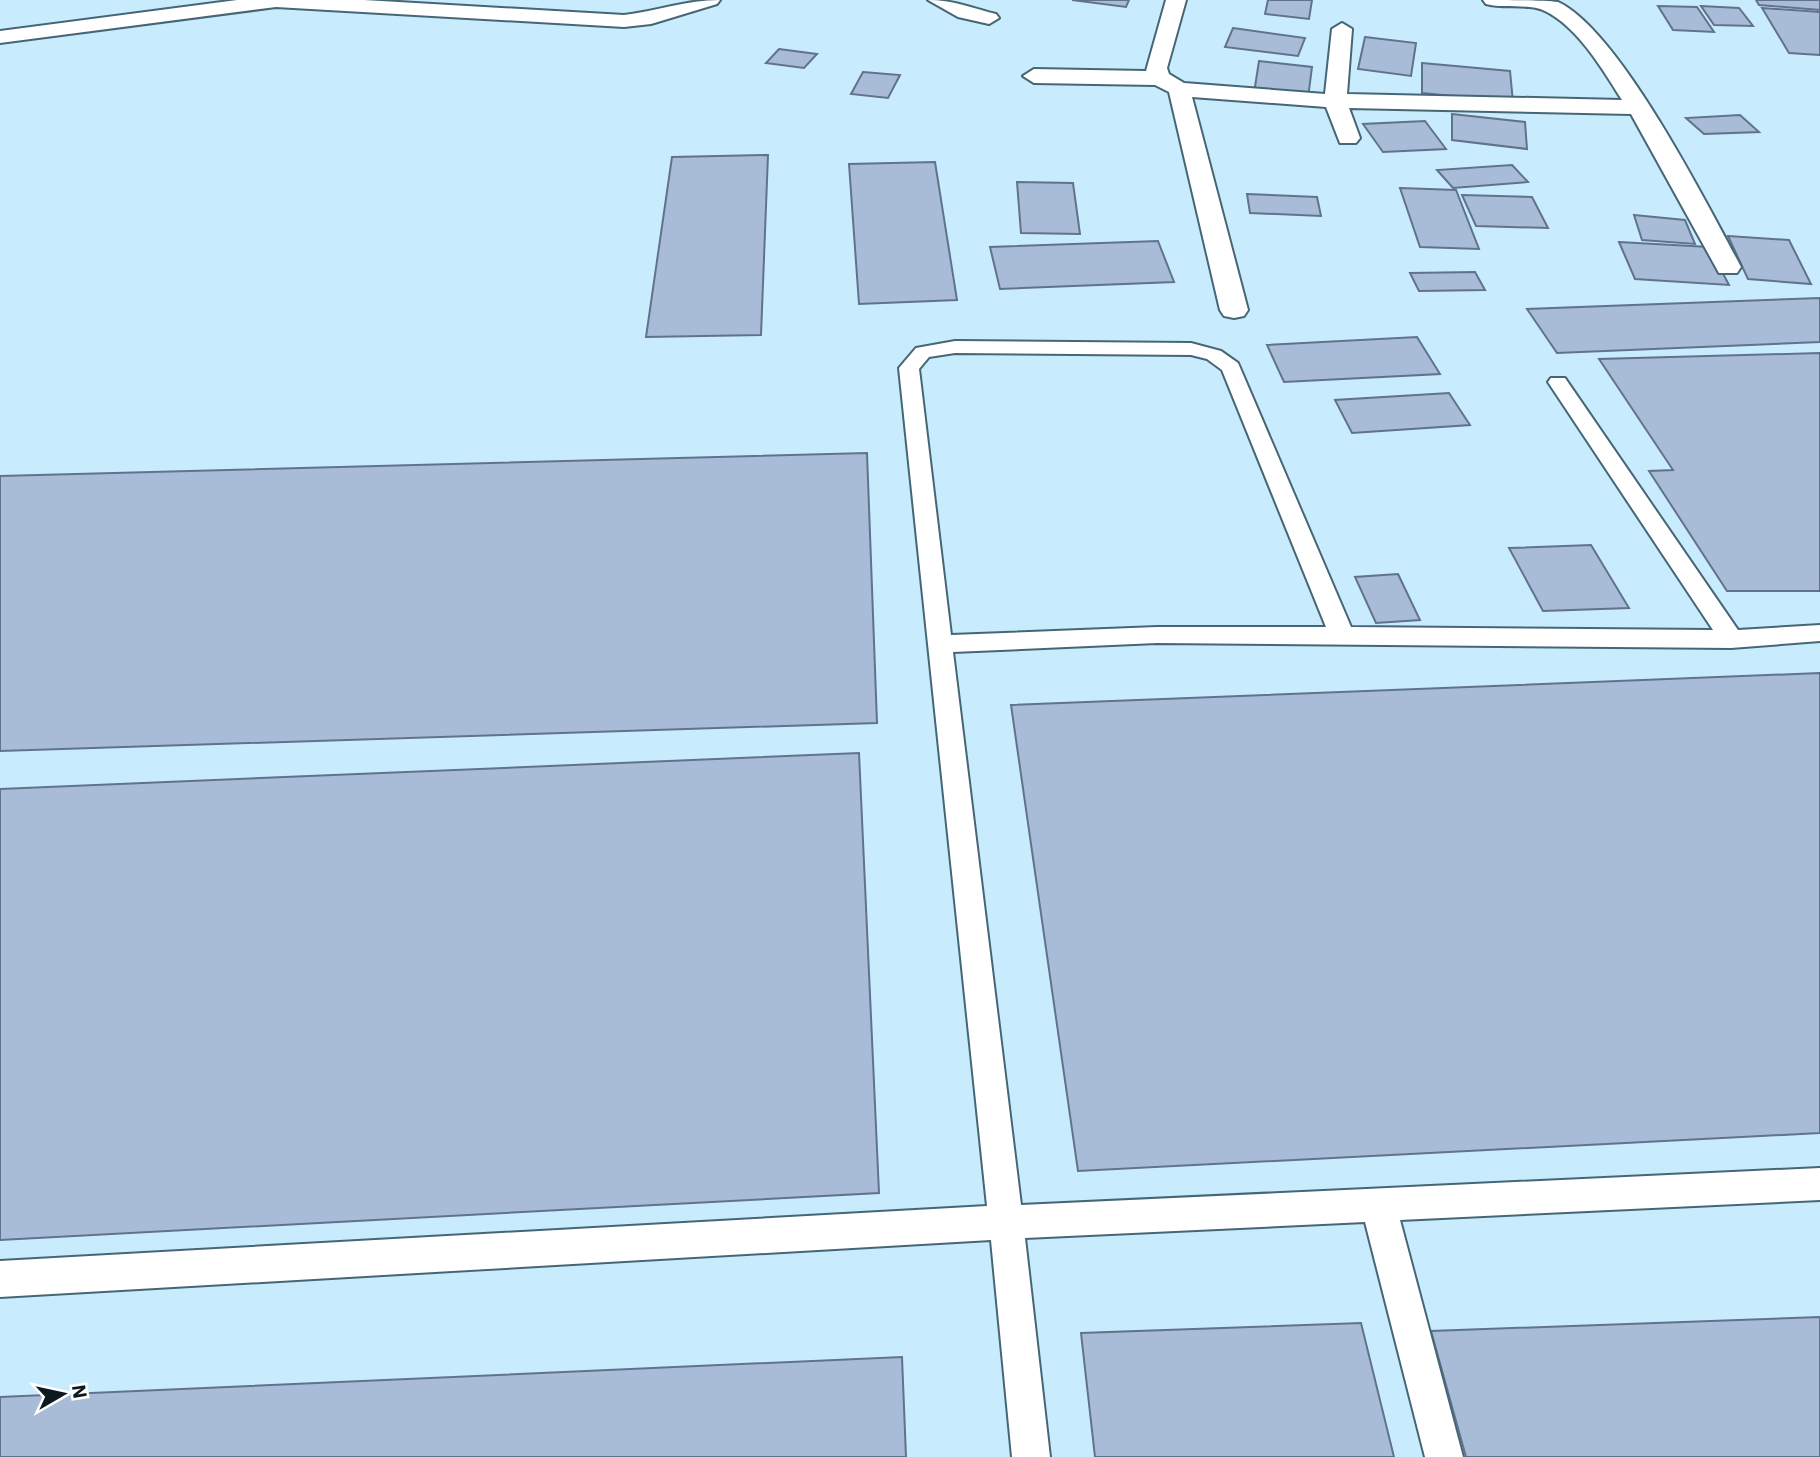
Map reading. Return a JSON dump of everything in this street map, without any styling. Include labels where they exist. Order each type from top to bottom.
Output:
[{"type":"street","points":[[0,37],[276,1],[624,21],[651,18],[710,0]]},
{"type":"street","points":[[938,0],[965,13],[989,18]]},
{"type":"street","points":[[1176,0],[1156,68],[1169,83],[1234,310]]},
{"type":"street","points":[[1493,0],[1539,2],[1559,11],[1597,48],[1637,107],[1728,267]]},
{"type":"street","points":[[1342,29],[1335,102],[1348,138]]},
{"type":"street","points":[[1034,76],[1169,83],[1335,102],[1637,107]]},
{"type":"lane","points":[[1031,1457],[1008,1222],[938,644],[909,368],[923,352],[955,347],[1191,349],[1213,355],[1231,366],[1342,635]]},
{"type":"lane","points":[[1558,382],[1731,639]]},
{"type":"lane","points":[[938,644],[1157,635],[1731,639],[1820,634]]},
{"type":"lane","points":[[0,1279],[1008,1222],[1820,1184]]},
{"type":"lane","points":[[1378,1204],[1444,1457]]},
{"type":"building","points":[[1072,0],[1129,0],[1126,7]]},
{"type":"building","points":[[1268,0],[1312,0],[1309,19],[1265,14]]},
{"type":"building","points":[[1756,0],[1820,0],[1820,10],[1759,5]]},
{"type":"building","points":[[1658,6],[1697,7],[1714,32],[1673,30]]},
{"type":"building","points":[[1701,6],[1739,8],[1753,26],[1714,25]]},
{"type":"building","points":[[1762,8],[1820,12],[1820,55],[1789,53]]},
{"type":"building","points":[[1233,28],[1305,38],[1298,56],[1225,47]]},
{"type":"building","points":[[1365,37],[1416,43],[1411,76],[1358,69]]},
{"type":"building","points":[[779,49],[817,54],[804,68],[766,63]]},
{"type":"building","points":[[1259,61],[1312,67],[1308,98],[1254,93]]},
{"type":"building","points":[[1422,63],[1510,71],[1513,102],[1422,93]]},
{"type":"building","points":[[863,72],[900,75],[888,98],[851,94]]},
{"type":"building","points":[[1452,114],[1525,122],[1527,149],[1452,140]]},
{"type":"building","points":[[1740,115],[1759,132],[1704,134],[1686,118]]},
{"type":"building","points":[[1425,121],[1446,149],[1383,152],[1363,124]]},
{"type":"building","points":[[768,155],[761,335],[646,337],[672,157]]},
{"type":"building","points":[[935,162],[957,300],[859,304],[849,164]]},
{"type":"building","points":[[1512,165],[1528,182],[1453,188],[1437,170]]},
{"type":"building","points":[[1017,182],[1073,183],[1080,234],[1021,233]]},
{"type":"building","points":[[1400,188],[1456,190],[1479,249],[1420,247]]},
{"type":"building","points":[[1247,194],[1317,197],[1321,216],[1250,213]]},
{"type":"building","points":[[1462,195],[1532,197],[1548,228],[1476,226]]},
{"type":"building","points":[[1634,215],[1685,220],[1695,244],[1642,240]]},
{"type":"building","points":[[1728,236],[1789,240],[1811,284],[1748,279]]},
{"type":"building","points":[[1158,241],[1174,282],[1000,289],[990,247]]},
{"type":"building","points":[[1619,242],[1709,247],[1729,285],[1635,279]]},
{"type":"building","points":[[1475,272],[1485,290],[1419,291],[1410,273]]},
{"type":"building","points":[[1820,298],[1820,342],[1557,353],[1527,309]]},
{"type":"building","points":[[1417,337],[1440,374],[1284,382],[1267,345]]},
{"type":"building","points":[[1820,353],[1820,591],[1727,591],[1649,471],[1673,470],[1599,359]]},
{"type":"building","points":[[1449,393],[1470,425],[1352,433],[1335,400]]},
{"type":"building","points":[[867,453],[877,723],[0,751],[0,476]]},
{"type":"building","points":[[1591,545],[1629,608],[1543,611],[1509,548]]},
{"type":"building","points":[[1398,574],[1420,620],[1376,623],[1355,577]]},
{"type":"building","points":[[1820,673],[1820,1133],[1078,1171],[1011,705]]},
{"type":"building","points":[[859,753],[879,1193],[0,1240],[0,789]]},
{"type":"building","points":[[1820,1317],[1820,1457],[1466,1457],[1431,1331]]},
{"type":"building","points":[[1361,1323],[1394,1457],[1095,1457],[1081,1333]]},
{"type":"building","points":[[902,1357],[906,1457],[0,1457],[0,1397]]}]
